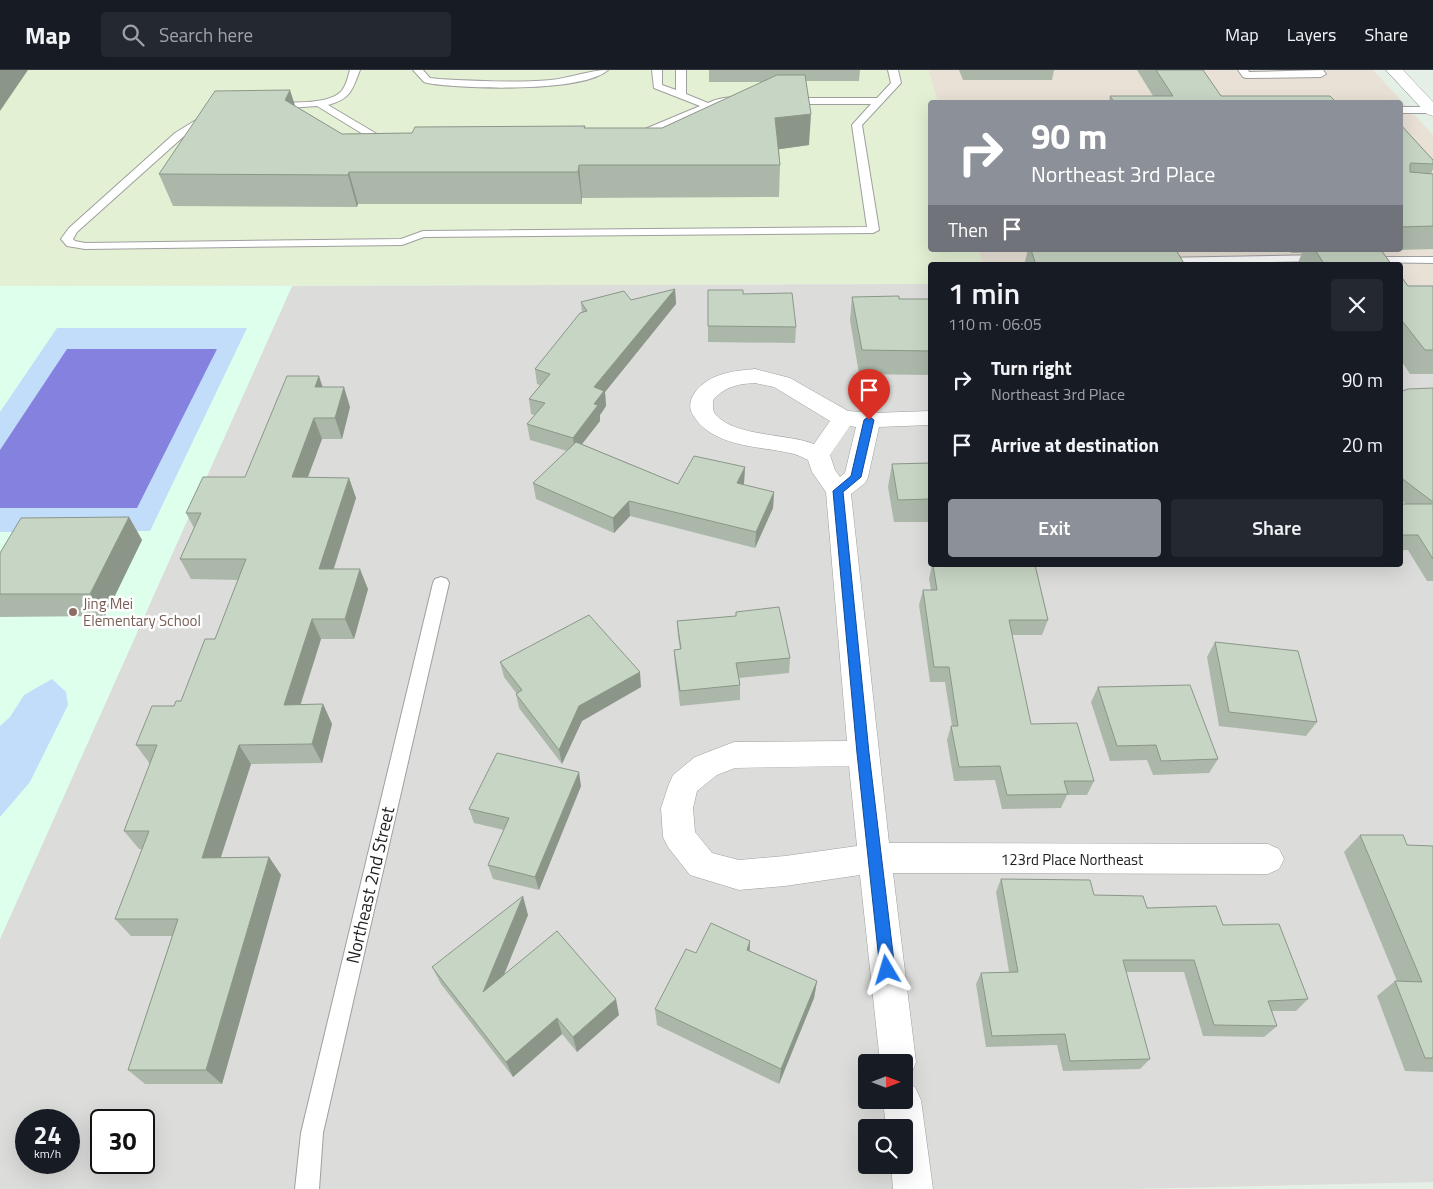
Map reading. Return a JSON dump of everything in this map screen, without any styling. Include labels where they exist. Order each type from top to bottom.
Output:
[{"type":"street","points":[[1394,70],[1432,111]]},
{"type":"street","points":[[897,1054],[863,753],[838,491],[824,472],[818,455],[798,447],[733,434],[712,423],[702,412],[702,399],[710,387],[726,379],[747,375],[770,376],[792,386],[816,405],[844,418],[869,420],[928,418]]},
{"type":"street","points":[[818,455],[844,418]]},
{"type":"street","points":[[838,491],[856,477],[869,420]]},
{"type":"street","name":"123rd Place Northeast","points":[[863,753],[734,755],[706,766],[684,784],[677,808],[678,837],[702,865],[739,875],[785,871],[875,858],[1268,860]]},
{"type":"street","points":[[903,1109],[913,1189]]},
{"type":"lane","points":[[266,106],[320,104],[345,94],[355,70]]},
{"type":"lane","points":[[418,70],[427,80],[439,82],[523,84],[572,81],[592,76],[603,70]]},
{"type":"lane","points":[[657,70],[657,86],[708,106]]},
{"type":"lane","points":[[681,70],[681,96]]},
{"type":"lane","points":[[220,108],[178,135],[73,230],[67,239],[71,244],[85,246],[402,242],[423,234],[873,230],[857,125],[896,83],[893,70]]},
{"type":"lane","points":[[1242,70],[1246,74],[1321,74],[1318,70]]},
{"type":"lane","points":[[623,138],[633,138],[720,101],[750,101]]},
{"type":"lane","points":[[780,101],[879,101]]},
{"type":"lane","points":[[320,104],[380,140],[397,141]]},
{"type":"lane","points":[[1403,110],[1432,111]]},
{"type":"lane","points":[[1135,252],[1155,261],[1338,259]]},
{"type":"lane","points":[[1356,259],[1433,260]]},
{"type":"lane","name":"Northeast 2nd Street","points":[[308,1189],[312,1133],[441,583]]},
{"type":"shaded area","points":[[0,70],[929,70],[937,100],[928,100],[928,252],[980,252],[982,262],[928,262],[928,284],[0,286]]},
{"type":"shaded area","points":[[929,70],[1373,70],[1401,100],[937,100]]},
{"type":"shaded area","points":[[1403,102],[1433,135],[1433,285],[1403,285],[1403,262],[982,262],[980,252],[1403,252]]},
{"type":"shaded area","points":[[928,284],[928,567],[1403,567],[1403,285],[1433,285],[1433,1182],[1128,1189],[0,1189],[0,939],[292,286]]},
{"type":"shaded area","name":"Jing Mei Elementary School","points":[[0,286],[292,286],[0,939]]},
{"type":"shaded area","points":[[57,328],[247,328],[150,531],[0,532],[0,412]]},
{"type":"shaded area","points":[[67,349],[217,349],[137,508],[0,508],[0,450]]},
{"type":"shaded area","points":[[52,679],[66,692],[68,705],[30,782],[0,817],[0,726],[10,717],[24,695]]},
{"type":"building","points":[[1156,70],[1203,70],[1221,96],[1330,96],[1334,100],[1113,100],[1110,96],[1173,96]]},
{"type":"building","points":[[777,75],[805,75],[811,114],[775,118],[780,165],[579,165],[578,172],[349,172],[348,175],[159,174],[215,91],[290,90],[285,100],[342,134],[412,133],[415,127],[585,126],[584,128],[662,128]]},
{"type":"building","points":[[1403,127],[1433,160],[1433,164],[1411,163],[1410,172],[1433,174],[1433,226],[1403,227]]},
{"type":"building","points":[[1032,252],[1177,252],[1183,262],[1035,262]]},
{"type":"building","points":[[1316,252],[1382,252],[1390,262],[1323,262]]},
{"type":"building","points":[[1403,279],[1408,286],[1433,286],[1433,350],[1425,350],[1403,322]]},
{"type":"building","points":[[675,289],[594,387],[604,391],[594,404],[598,405],[573,438],[527,424],[545,403],[529,399],[550,374],[535,369],[580,313],[587,311],[581,302],[624,291],[631,300]]},
{"type":"building","points":[[708,290],[743,290],[743,294],[792,293],[796,327],[708,326]]},
{"type":"building","points":[[899,296],[899,299],[928,299],[928,351],[862,350],[852,297]]},
{"type":"building","points":[[287,376],[319,376],[315,387],[344,387],[335,418],[314,418],[292,477],[349,478],[319,569],[360,569],[345,619],[312,619],[284,705],[323,704],[312,744],[239,745],[202,858],[269,857],[206,1070],[128,1070],[178,919],[115,919],[149,831],[124,831],[157,745],[136,745],[152,706],[174,706],[176,701],[181,701],[205,639],[215,639],[246,559],[180,559],[201,513],[186,513],[203,477],[245,477]]},
{"type":"building","points":[[1433,388],[1433,502],[1403,479],[1403,391]]},
{"type":"building","points":[[576,442],[678,484],[694,456],[745,467],[737,483],[774,492],[756,532],[629,501],[613,518],[533,483]]},
{"type":"building","points":[[928,463],[928,499],[898,500],[892,464]]},
{"type":"building","points":[[1403,504],[1433,504],[1433,559],[1418,535],[1403,535]]},
{"type":"building","points":[[129,517],[90,594],[0,594],[0,553],[21,518]]},
{"type":"building","points":[[933,567],[1035,567],[1048,620],[1009,620],[1031,724],[1077,723],[1094,781],[1064,781],[1068,794],[1007,795],[1000,766],[959,767],[951,726],[958,726],[949,667],[934,667],[923,590],[937,590]]},
{"type":"building","points":[[779,607],[790,658],[736,663],[740,685],[680,691],[674,650],[681,649],[677,621],[736,616],[736,612]]},
{"type":"building","points":[[589,615],[640,672],[579,706],[559,750],[516,694],[522,690],[500,662]]},
{"type":"building","points":[[1215,642],[1298,651],[1317,722],[1229,712]]},
{"type":"building","points":[[1190,685],[1218,759],[1161,761],[1156,745],[1117,746],[1098,687]]},
{"type":"building","points":[[497,753],[579,772],[535,877],[488,865],[509,818],[469,809]]},
{"type":"building","points":[[1360,835],[1403,835],[1407,845],[1433,846],[1433,1058],[1425,1058],[1395,981],[1422,982]]},
{"type":"building","points":[[1001,879],[1090,880],[1094,895],[1143,896],[1147,908],[1216,906],[1223,925],[1279,924],[1308,999],[1268,1001],[1277,1026],[1214,1025],[1194,960],[1123,960],[1150,1059],[1070,1061],[1065,1034],[992,1036],[981,973],[1018,972]]},
{"type":"building","points":[[523,896],[483,992],[557,931],[616,999],[573,1037],[557,1018],[506,1062],[432,967]]},
{"type":"building","points":[[711,923],[750,941],[747,950],[817,981],[781,1069],[655,1009],[686,949],[696,953]]},
{"type":"place","name":"Jing Mei Elementary School","points":[[73,612]]},
{"type":"route","points":[[869,420],[856,477],[838,491],[863,753],[887,970]]}]
